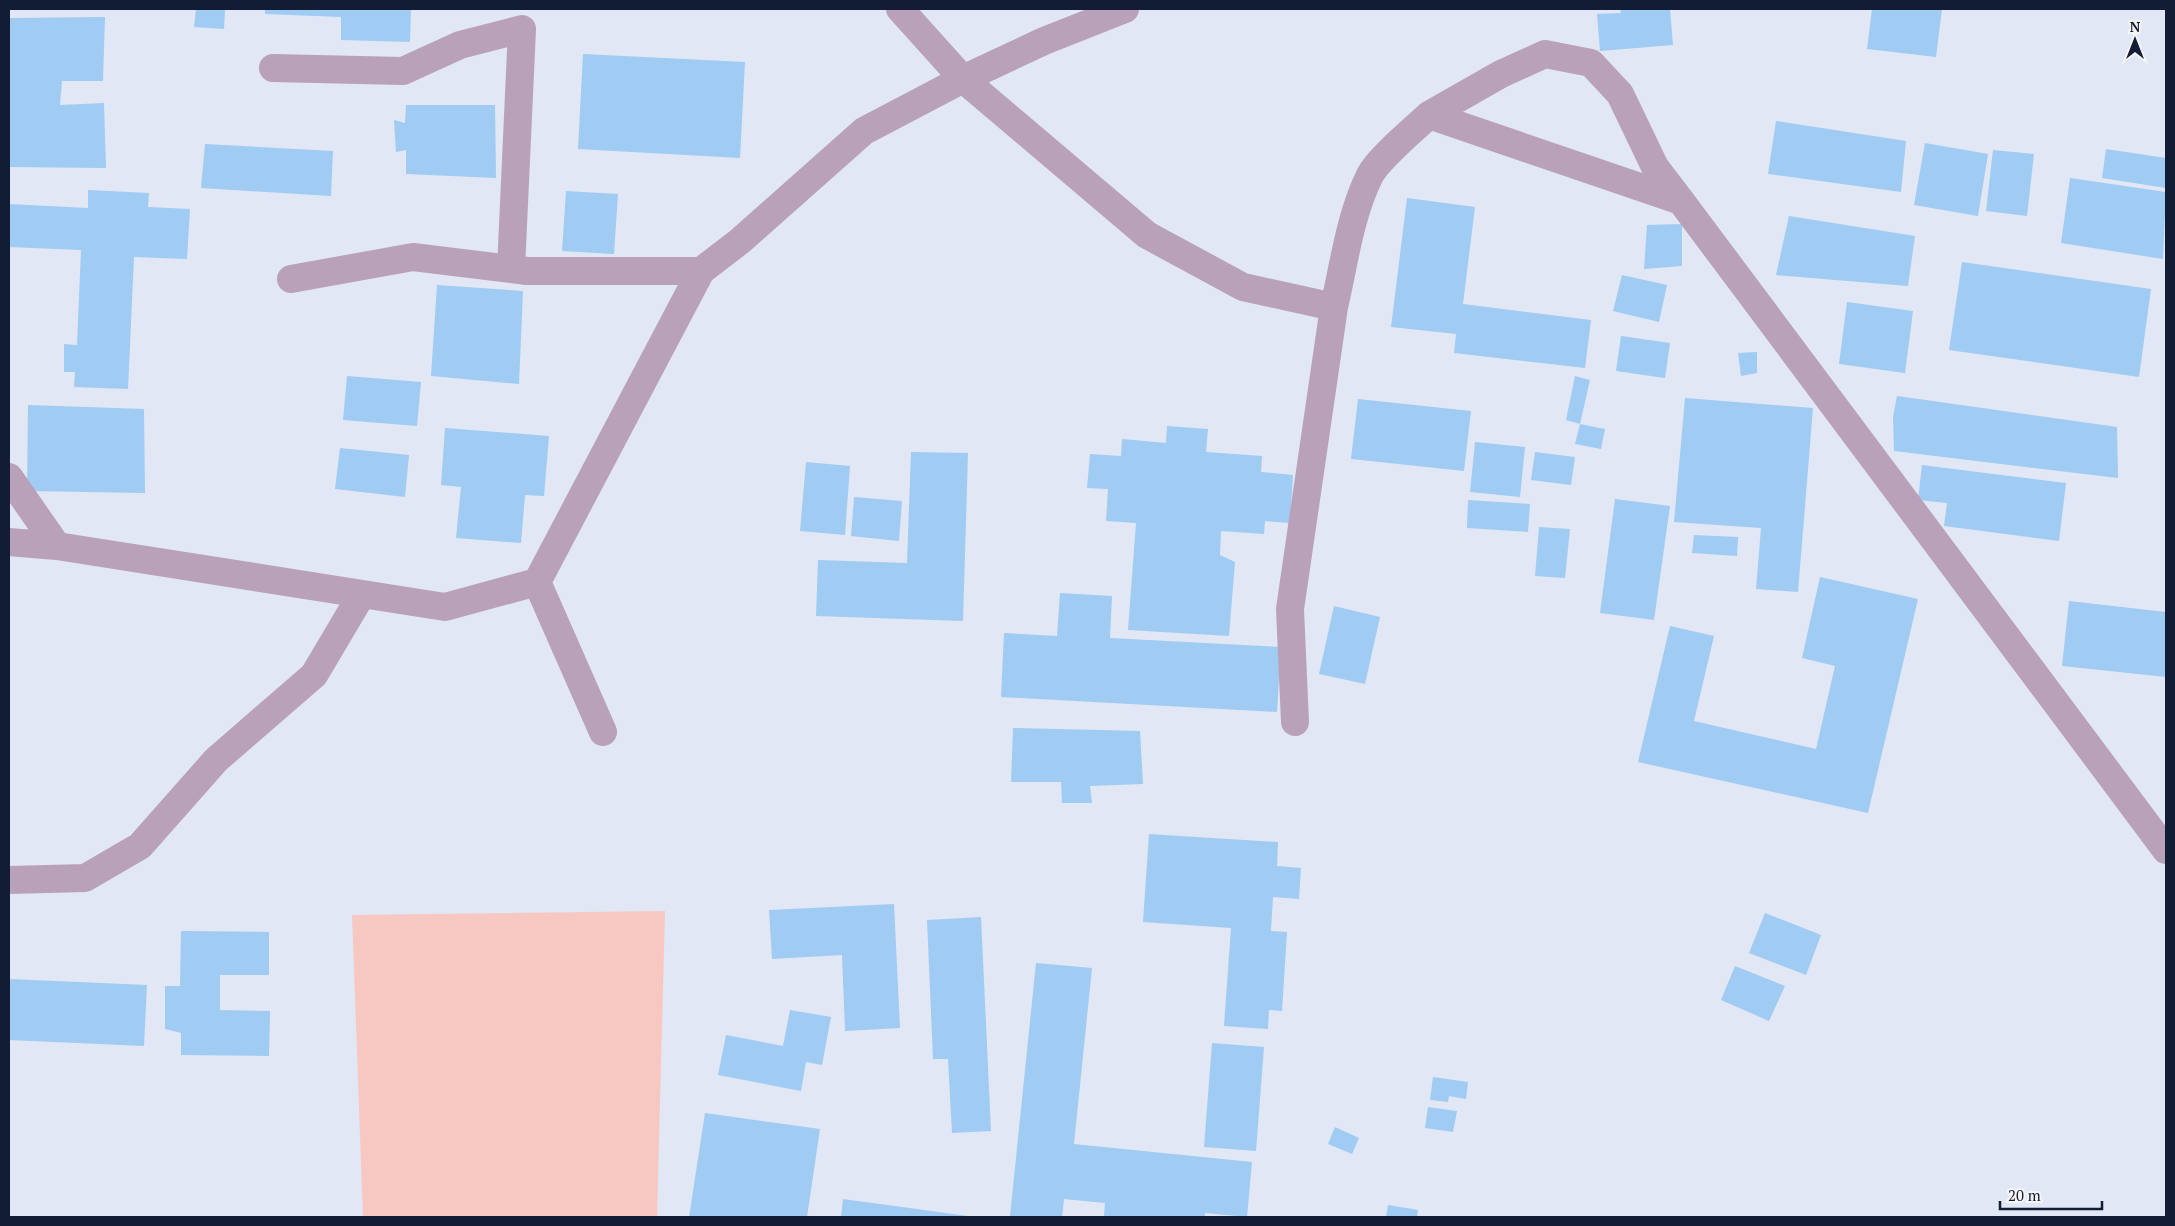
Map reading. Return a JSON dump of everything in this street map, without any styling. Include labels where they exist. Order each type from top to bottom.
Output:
[{"type":"street","points":[[900,9],[963,79],[1147,235],[1243,287],[1334,307]]},
{"type":"street","points":[[9,542],[57,546],[445,607],[537,582],[701,271],[740,241],[864,131],[963,79],[1044,41],[1125,9]]},
{"type":"street","points":[[273,68],[403,71],[460,45],[522,29],[511,269]]},
{"type":"street","points":[[1295,722],[1290,610],[1334,307],[1353,221],[1371,173],[1429,115],[1501,74],[1545,54],[1591,63],[1620,94],[1654,167],[2166,850]]},
{"type":"street","points":[[1429,115],[1681,201]]},
{"type":"street","points":[[292,279],[412,257],[511,269],[701,271]]},
{"type":"street","points":[[9,476],[57,546]]},
{"type":"street","points":[[537,582],[602,732]]},
{"type":"street","points":[[9,880],[85,878],[140,846],[216,760],[314,675],[362,594]]},
{"type":"shaded area","points":[[665,911],[657,1217],[363,1217],[352,915]]},
{"type":"building","points":[[196,9],[225,9],[224,29],[194,27]]},
{"type":"building","points":[[265,9],[411,9],[410,42],[341,40],[341,17],[265,14]]},
{"type":"building","points":[[1620,9],[1670,9],[1673,45],[1600,51],[1597,14],[1621,13]]},
{"type":"building","points":[[1872,9],[1942,9],[1936,57],[1867,49]]},
{"type":"building","points":[[105,17],[103,81],[62,81],[60,105],[104,103],[106,168],[9,167],[9,18]]},
{"type":"building","points":[[583,54],[745,62],[740,158],[578,149]]},
{"type":"building","points":[[406,105],[495,105],[496,178],[406,174],[406,150],[396,152],[394,120],[405,123]]},
{"type":"building","points":[[1776,121],[1906,141],[1901,192],[1768,174]]},
{"type":"building","points":[[1925,143],[1988,154],[1978,216],[1914,205]]},
{"type":"building","points":[[205,144],[333,151],[331,196],[201,188]]},
{"type":"building","points":[[2106,149],[2166,158],[2166,188],[2102,178]]},
{"type":"building","points":[[1993,150],[2034,154],[2027,216],[1986,211]]},
{"type":"building","points":[[2070,178],[2166,192],[2163,259],[2061,243]]},
{"type":"building","points":[[88,190],[149,193],[148,207],[190,209],[187,259],[134,257],[128,389],[74,387],[75,372],[64,372],[64,344],[77,345],[81,250],[9,247],[9,204],[88,208]]},
{"type":"building","points":[[566,191],[618,194],[614,254],[562,251]]},
{"type":"building","points":[[1407,198],[1475,207],[1463,304],[1591,320],[1585,368],[1454,353],[1456,334],[1391,327]]},
{"type":"building","points":[[1789,216],[1915,236],[1908,286],[1776,275]]},
{"type":"building","points":[[1682,224],[1682,266],[1644,269],[1647,225]]},
{"type":"building","points":[[1962,262],[2151,289],[2139,377],[1949,350]]},
{"type":"building","points":[[1622,275],[1667,285],[1659,322],[1613,311]]},
{"type":"building","points":[[437,285],[523,291],[519,384],[431,376]]},
{"type":"building","points":[[1847,302],[1913,311],[1905,373],[1839,364]]},
{"type":"building","points":[[1621,336],[1670,343],[1665,378],[1616,371]]},
{"type":"building","points":[[1757,352],[1757,373],[1741,376],[1738,353]]},
{"type":"building","points":[[347,376],[421,382],[417,426],[343,420]]},
{"type":"building","points":[[1575,376],[1590,380],[1580,424],[1566,420]]},
{"type":"building","points":[[1897,396],[2117,427],[2118,478],[1894,451],[1893,417]]},
{"type":"building","points":[[1685,398],[1813,408],[1798,592],[1756,589],[1761,528],[1674,522]]},
{"type":"building","points":[[1358,399],[1471,411],[1464,471],[1351,459]]},
{"type":"building","points":[[28,405],[144,409],[145,493],[27,491]]},
{"type":"building","points":[[1580,424],[1605,429],[1601,449],[1575,444]]},
{"type":"building","points":[[1167,426],[1208,429],[1206,452],[1262,456],[1261,472],[1293,475],[1290,523],[1265,521],[1264,534],[1221,531],[1220,555],[1235,562],[1229,636],[1128,630],[1136,523],[1106,521],[1108,489],[1087,488],[1090,454],[1121,456],[1122,439],[1166,443]]},
{"type":"building","points":[[445,428],[549,436],[544,496],[525,495],[521,543],[456,538],[461,487],[441,485]]},
{"type":"building","points":[[1475,442],[1525,447],[1520,497],[1470,492]]},
{"type":"building","points":[[340,448],[409,455],[405,497],[335,489]]},
{"type":"building","points":[[911,452],[968,453],[963,621],[816,616],[818,560],[907,563]]},
{"type":"building","points":[[1535,452],[1575,457],[1571,485],[1531,480]]},
{"type":"building","points":[[806,462],[850,466],[845,535],[800,531]]},
{"type":"building","points":[[1922,465],[2066,483],[2059,541],[1944,526],[1947,503],[1918,500]]},
{"type":"building","points":[[854,497],[902,501],[899,541],[851,536]]},
{"type":"building","points":[[1615,499],[1670,506],[1654,620],[1600,613]]},
{"type":"building","points":[[1468,500],[1530,504],[1528,532],[1467,528]]},
{"type":"building","points":[[1539,527],[1570,529],[1565,578],[1535,576]]},
{"type":"building","points":[[1694,535],[1738,537],[1737,556],[1692,553]]},
{"type":"building","points":[[1820,577],[1918,599],[1868,813],[1638,762],[1670,626],[1714,636],[1694,721],[1816,749],[1835,666],[1802,658]]},
{"type":"building","points":[[1060,593],[1112,596],[1110,638],[1281,647],[1277,712],[1001,697],[1004,633],[1057,636]]},
{"type":"building","points":[[2069,601],[2166,612],[2166,677],[2062,666]]},
{"type":"building","points":[[1334,606],[1380,617],[1365,684],[1319,674]]},
{"type":"building","points":[[1013,728],[1140,731],[1143,784],[1090,786],[1092,803],[1062,803],[1061,782],[1011,782]]},
{"type":"building","points":[[1149,834],[1278,842],[1277,866],[1301,868],[1299,899],[1273,897],[1271,931],[1287,932],[1282,1011],[1269,1010],[1268,1029],[1224,1026],[1231,928],[1143,922]]},
{"type":"building","points":[[894,904],[900,1028],[845,1031],[842,955],[772,959],[769,910]]},
{"type":"building","points":[[1765,913],[1821,935],[1806,975],[1749,953]]},
{"type":"building","points":[[981,917],[991,1131],[952,1133],[948,1059],[933,1059],[927,920]]},
{"type":"building","points":[[181,931],[269,932],[269,975],[220,975],[220,1010],[270,1011],[269,1056],[181,1055],[181,1033],[165,1029],[165,986],[180,986]]},
{"type":"building","points":[[1036,963],[1092,968],[1074,1144],[1252,1162],[1247,1217],[1205,1213],[1205,1217],[1113,1217],[1104,1216],[1105,1203],[1064,1199],[1062,1217],[1010,1216]]},
{"type":"building","points":[[1735,966],[1785,986],[1769,1021],[1721,1000]]},
{"type":"building","points":[[9,979],[147,985],[144,1046],[9,1040]]},
{"type":"building","points":[[790,1010],[831,1017],[822,1065],[806,1062],[801,1091],[718,1075],[726,1035],[783,1046]]},
{"type":"building","points":[[1212,1043],[1264,1047],[1256,1151],[1204,1147]]},
{"type":"building","points":[[1433,1077],[1468,1082],[1466,1099],[1449,1096],[1448,1102],[1430,1100]]},
{"type":"building","points":[[1428,1107],[1457,1111],[1453,1132],[1425,1128]]},
{"type":"building","points":[[705,1113],[820,1129],[807,1217],[689,1217]]},
{"type":"building","points":[[1335,1127],[1359,1138],[1352,1154],[1328,1144]]},
{"type":"building","points":[[843,1199],[968,1216],[968,1217],[841,1217]]},
{"type":"building","points":[[1388,1205],[1418,1210],[1417,1217],[1386,1217]]}]
